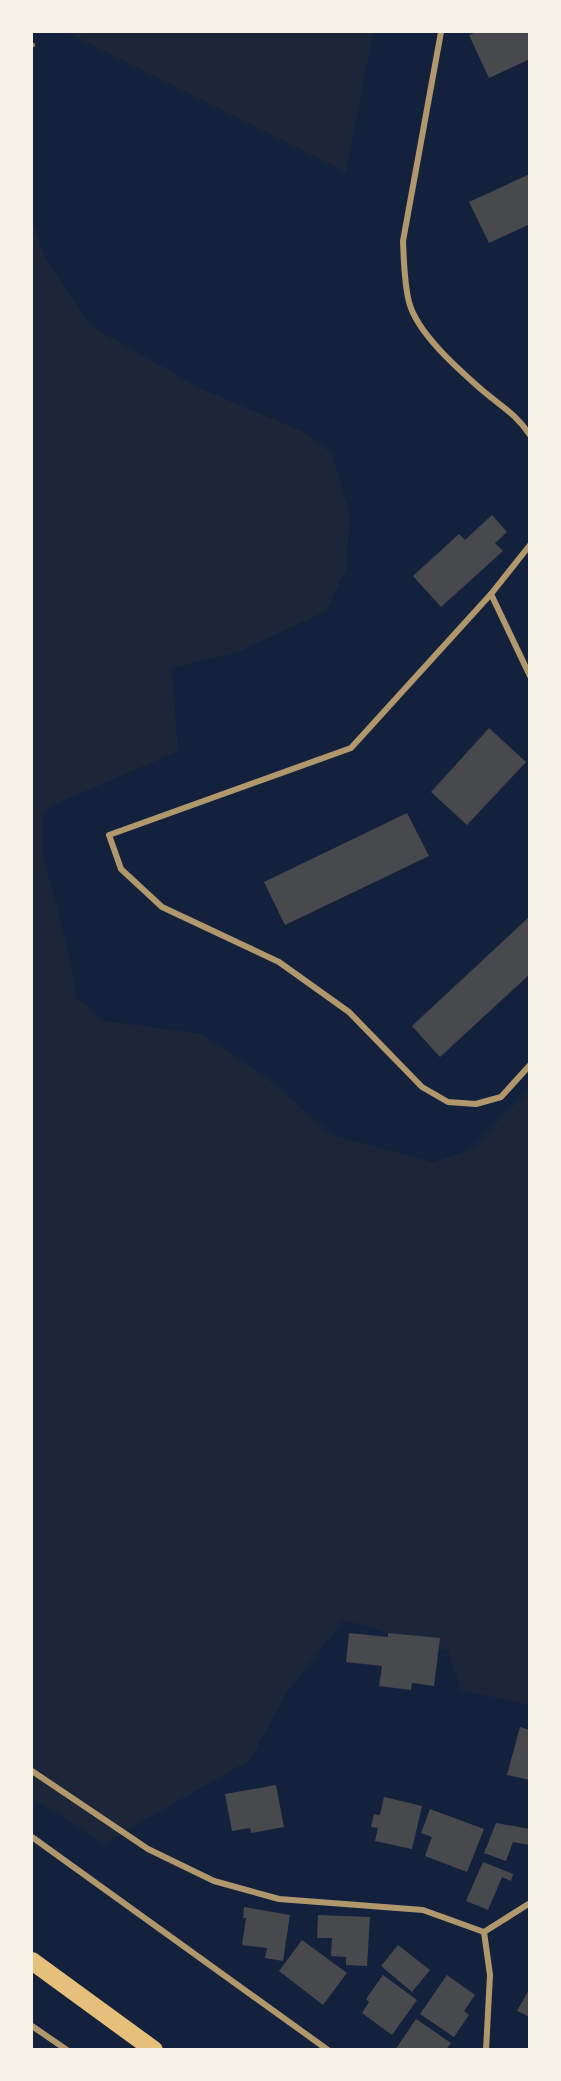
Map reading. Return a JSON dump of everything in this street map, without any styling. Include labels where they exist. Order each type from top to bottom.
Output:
[{"type":"highway","points":[[32,1961],[154,2049]]},
{"type":"street","points":[[441,32],[403,241],[409,303],[426,336],[482,390],[518,418],[530,435]]},
{"type":"street","points":[[530,545],[491,594],[351,747],[109,835],[121,869],[162,907],[279,962],[349,1012],[422,1087],[448,1102],[476,1104],[501,1097],[530,1065]]},
{"type":"street","points":[[491,594],[530,676]]},
{"type":"street","points":[[32,1771],[148,1849],[214,1881],[279,1899],[423,1910],[484,1932]]},
{"type":"street","points":[[32,1837],[328,2049]]},
{"type":"street","points":[[484,1932],[530,1903]]},
{"type":"street","points":[[484,1932],[490,1975],[486,2049]]},
{"type":"street","points":[[32,2026],[67,2049]]},
{"type":"shaded area","points":[[66,32],[373,32],[346,172]]},
{"type":"shaded area","points":[[32,223],[45,257],[90,326],[202,389],[301,431],[332,453],[350,515],[346,569],[326,611],[238,652],[172,668],[178,751],[65,800],[43,813],[43,854],[69,955],[76,998],[106,1021],[202,1034],[273,1083],[332,1135],[433,1162],[471,1150],[530,1090],[529,1705],[461,1690],[448,1651],[344,1620],[287,1692],[250,1760],[104,1843],[32,1798]]},
{"type":"building","points":[[477,32],[530,32],[530,59],[489,78],[469,35]]},
{"type":"building","points":[[530,174],[530,224],[489,243],[469,202]]},
{"type":"building","points":[[492,515],[507,532],[495,543],[503,551],[441,607],[413,576],[459,534],[465,540]]},
{"type":"building","points":[[489,728],[526,762],[467,825],[431,792]]},
{"type":"building","points":[[407,813],[429,856],[285,925],[264,882]]},
{"type":"building","points":[[528,918],[530,974],[440,1057],[412,1026]]},
{"type":"building","points":[[349,1633],[388,1637],[388,1633],[440,1638],[434,1686],[412,1683],[411,1690],[379,1686],[382,1666],[346,1662]]},
{"type":"building","points":[[520,1727],[530,1730],[530,1780],[507,1775]]},
{"type":"building","points":[[276,1785],[284,1827],[251,1833],[250,1828],[232,1831],[225,1794]]},
{"type":"building","points":[[384,1797],[422,1806],[412,1849],[375,1841],[378,1828],[371,1827],[374,1814],[380,1815]]},
{"type":"building","points":[[430,1809],[484,1829],[467,1872],[425,1856],[432,1837],[421,1833]]},
{"type":"building","points":[[496,1823],[530,1829],[530,1845],[513,1842],[506,1861],[484,1853]]},
{"type":"building","points":[[483,1862],[513,1874],[511,1881],[502,1877],[488,1910],[466,1901]]},
{"type":"building","points":[[244,1907],[290,1915],[283,1961],[265,1958],[267,1948],[242,1945],[246,1918],[243,1918]]},
{"type":"building","points":[[318,1915],[370,1917],[367,1966],[346,1965],[346,1957],[331,1956],[332,1938],[317,1938]]},
{"type":"building","points":[[302,1940],[347,1973],[323,2005],[279,1971]]},
{"type":"building","points":[[398,1945],[430,1970],[412,1992],[381,1966]]},
{"type":"building","points":[[383,1975],[417,2000],[392,2035],[362,2013],[369,2002],[366,1999]]},
{"type":"building","points":[[447,1975],[475,1995],[464,2011],[469,2015],[454,2037],[420,2014]]},
{"type":"building","points":[[530,1988],[530,2017],[517,2011]]},
{"type":"building","points":[[416,2019],[451,2043],[446,2050],[395,2050]]}]
